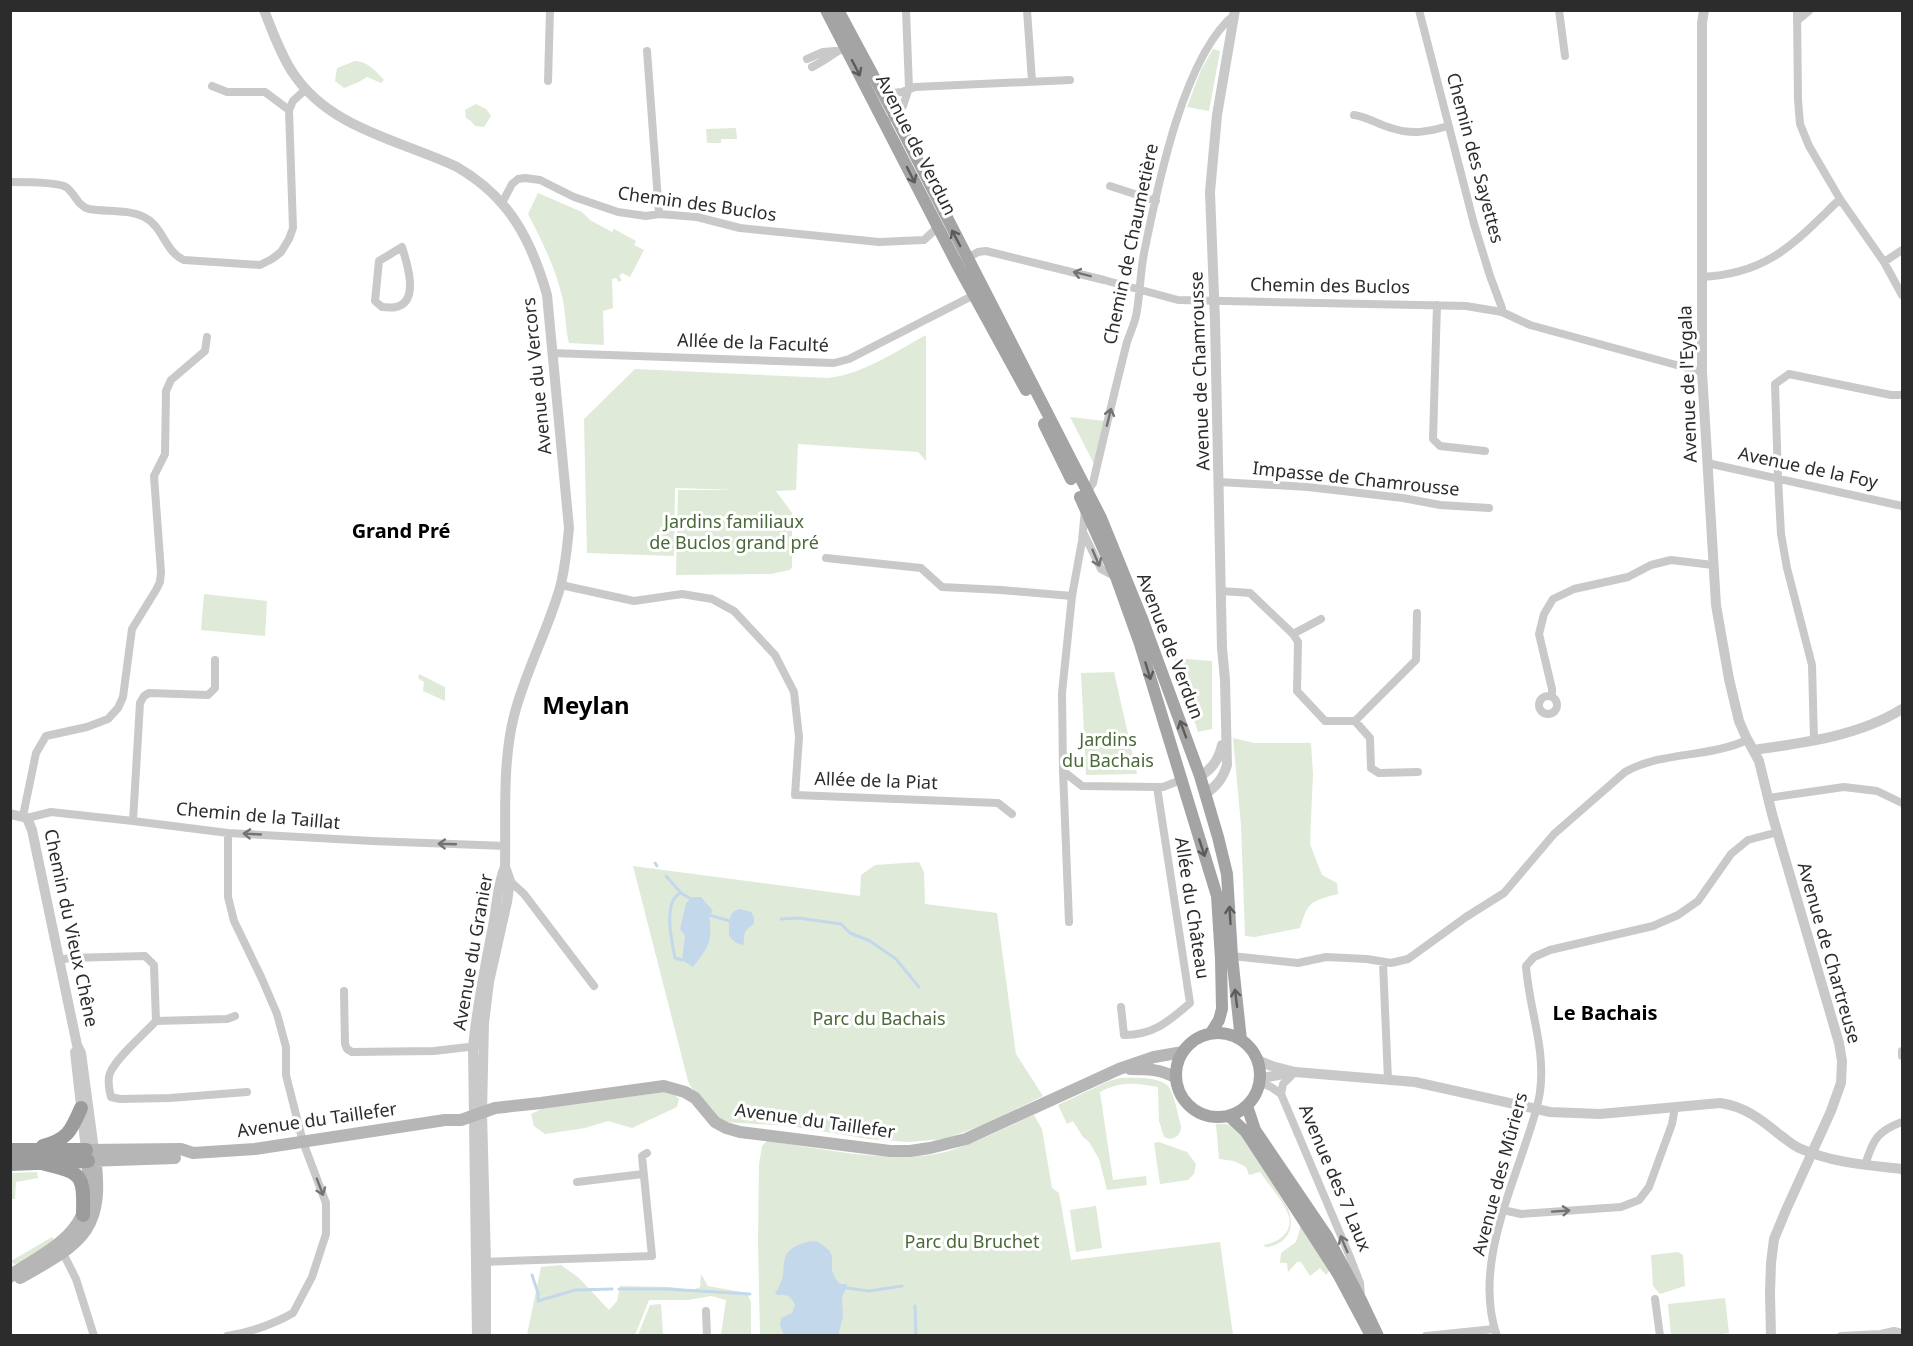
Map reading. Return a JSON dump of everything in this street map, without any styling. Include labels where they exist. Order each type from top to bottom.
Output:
[{"type":"highway","points":[[32,1150],[66,1136],[81,1108]]},
{"type":"highway","points":[[10,1150],[91,1156]]},
{"type":"highway","points":[[10,1164],[42,1163],[91,1156]]},
{"type":"highway","points":[[42,1163],[72,1171],[80,1178],[83,1215]]},
{"type":"main road","name":"Avenue de Verdun","points":[[826,10],[845,47],[889,120],[979,293],[1101,518],[1143,621],[1200,776],[1227,874],[1232,956],[1241,1040]]},
{"type":"main road","name":"Avenue de Verdun","points":[[838,10],[845,47],[882,94],[889,120],[938,227],[962,261]]},
{"type":"main road","name":"Avenue de Verdun","points":[[979,293],[1086,507],[1116,577],[1140,644],[1212,878],[1218,905],[1222,1009],[1219,1020],[1211,1033]]},
{"type":"main road","points":[[1183,786],[1200,776]]},
{"type":"main road","points":[[1183,786],[1205,794]]},
{"type":"main road","points":[[1211,1033],[1230,1035],[1241,1040],[1251,1048],[1260,1065],[1260,1082],[1253,1099],[1247,1106],[1229,1116],[1214,1117],[1200,1113],[1184,1099],[1177,1085],[1178,1064],[1184,1052],[1195,1040],[1211,1033]]},
{"type":"main road","name":"Avenue du Taillefer","points":[[91,1156],[181,1149],[193,1153],[255,1149],[445,1120],[461,1120],[495,1108],[664,1086],[685,1092],[695,1098],[715,1122],[740,1132],[762,1133],[869,1149],[910,1151],[947,1145],[966,1139],[1119,1069],[1154,1057],[1184,1052]]},
{"type":"main road","name":"Avenue du Taillefer","points":[[1119,1069],[1152,1070],[1167,1073],[1176,1078]]},
{"type":"main road","name":"Avenue des 7 Laux","points":[[1247,1106],[1255,1130],[1327,1236],[1378,1335]]},
{"type":"main road","points":[[1229,1116],[1246,1132],[1298,1212],[1338,1274],[1371,1335]]},
{"type":"main road","name":"Chemin du Vieux Chêne","points":[[10,1277],[75,1230],[83,1215],[88,1195],[91,1156]]},
{"type":"main road","name":"Chemin du Vieux Chêne","points":[[10,1282],[63,1253],[80,1239],[92,1221],[98,1196],[91,1156]]},
{"type":"street","name":"Avenue du Vercors","points":[[264,10],[291,71],[305,90],[324,106],[345,121],[465,171],[502,203],[525,235],[547,295],[569,528],[561,585],[524,681],[514,717],[509,746],[505,867]]},
{"type":"street","points":[[548,81],[550,10]]},
{"type":"street","points":[[889,120],[903,106],[909,88],[906,10]]},
{"type":"street","points":[[1027,10],[1032,81]]},
{"type":"street","name":"Chemin des Sayettes","points":[[1419,10],[1474,224],[1502,312]]},
{"type":"street","points":[[1559,10],[1565,56]]},
{"type":"street","name":"Avenue de l'Eygala","points":[[1704,10],[1702,23],[1702,372],[1713,566],[1716,605],[1729,679],[1739,721],[1750,745]]},
{"type":"street","points":[[1797,10],[1800,124],[1809,146],[1840,200],[1884,262],[1902,295]]},
{"type":"street","points":[[1797,21],[1810,10]]},
{"type":"street","name":"Chemin de Chaumetière","points":[[1087,492],[1093,483],[1097,469],[1136,315],[1144,253],[1165,160],[1188,89],[1214,37],[1235,12]]},
{"type":"street","name":"Avenue de Chamrousse","points":[[1205,794],[1215,788],[1223,777],[1227,765],[1210,192],[1217,115],[1235,12]]},
{"type":"street","points":[[810,63],[826,60],[845,47]]},
{"type":"street","points":[[647,51],[659,214]]},
{"type":"street","points":[[882,94],[902,93],[909,88],[1070,80]]},
{"type":"street","points":[[212,86],[227,92],[264,92],[289,110]]},
{"type":"street","points":[[10,182],[64,186],[87,209],[143,216],[156,226],[178,257],[184,260],[260,265],[281,252],[290,239],[293,228],[289,110],[293,101],[305,90]]},
{"type":"street","points":[[1354,115],[1365,117],[1392,129],[1422,134],[1448,126]]},
{"type":"street","name":"Chemin des Buclos","points":[[502,203],[512,184],[518,179],[525,178],[540,180],[574,198],[618,212],[646,216],[659,214],[697,217],[740,228],[879,242],[924,240],[938,227]]},
{"type":"street","points":[[1110,186],[1156,201]]},
{"type":"street","points":[[1701,277],[1730,273],[1763,263],[1790,247],[1840,200]]},
{"type":"street","points":[[402,248],[408,268],[411,292],[406,301],[398,307],[382,307],[375,301],[379,261],[402,248]]},
{"type":"street","points":[[1884,262],[1902,250]]},
{"type":"street","name":"Chemin des Buclos","points":[[962,261],[982,251],[1042,264],[1178,300],[1466,306],[1502,312],[1530,325],[1702,372]]},
{"type":"street","name":"Allée de la Faculté","points":[[552,353],[834,363],[849,359],[979,293]]},
{"type":"street","points":[[1437,305],[1433,439],[1440,446],[1485,451]]},
{"type":"street","points":[[25,817],[36,753],[46,736],[87,727],[108,719],[118,708],[123,697],[132,629],[160,582],[154,476],[165,454],[166,391],[171,380],[205,351],[207,337]]},
{"type":"street","points":[[1814,740],[1812,666],[1787,568],[1781,534],[1775,384],[1788,374],[1891,395],[1902,395]]},
{"type":"street","name":"Avenue de la Foy","points":[[1707,463],[1902,506]]},
{"type":"street","name":"Impasse de Chamrousse","points":[[1219,482],[1308,487],[1402,498],[1440,505],[1489,508]]},
{"type":"street","points":[[1069,922],[1062,693],[1072,596],[1086,507]]},
{"type":"street","points":[[1083,531],[1101,569],[1116,577]]},
{"type":"street","points":[[826,558],[921,568],[942,587],[1072,596]]},
{"type":"street","points":[[1552,697],[1539,634],[1544,614],[1553,599],[1574,589],[1628,577],[1651,565],[1671,560],[1713,566]]},
{"type":"street","name":"Allée de la Piat","points":[[561,585],[634,601],[682,594],[712,599],[734,611],[775,655],[794,692],[799,737],[795,795],[998,803],[1012,814]]},
{"type":"street","points":[[1221,591],[1250,593],[1293,634],[1298,642],[1297,691],[1325,721],[1355,722],[1370,738],[1371,768],[1379,773],[1418,772]]},
{"type":"street","points":[[1355,722],[1416,660],[1417,613]]},
{"type":"street","points":[[1293,634],[1321,620]]},
{"type":"street","points":[[133,821],[140,703],[149,693],[208,695],[215,688],[215,660]]},
{"type":"street","points":[[1232,956],[1298,963],[1326,957],[1367,959],[1383,963],[1408,959],[1504,893],[1554,834],[1625,772],[1635,766],[1657,759],[1750,745],[1814,740],[1877,722],[1902,709]]},
{"type":"street","name":"Avenue de Chamrousse","points":[[1200,776],[1219,759],[1225,733]]},
{"type":"street","name":"Avenue de Chartreuse","points":[[1750,745],[1759,761],[1839,1043],[1842,1061],[1841,1083],[1831,1111],[1774,1239],[1770,1283],[1771,1335]]},
{"type":"street","points":[[1063,771],[1082,786],[1183,786]]},
{"type":"street","points":[[1768,798],[1844,786],[1877,791],[1902,803]]},
{"type":"street","name":"Allée du Château","points":[[1121,1007],[1125,1035],[1137,1035],[1150,1032],[1190,1003],[1160,787]]},
{"type":"street","name":"Chemin de la Taillat","points":[[10,814],[25,817],[51,812],[228,833],[506,846]]},
{"type":"street","name":"Chemin du Vieux Chêne","points":[[25,817],[32,830],[77,1046],[81,1053],[91,1156]]},
{"type":"street","name":"Avenue des Mûriers","points":[[1496,1332],[1491,1298],[1491,1261],[1503,1210],[1537,1109],[1542,1078],[1538,1032],[1526,966],[1534,957],[1550,950],[1653,926],[1678,915],[1698,901],[1731,854],[1748,840],[1778,832]]},
{"type":"street","points":[[227,1335],[265,1327],[293,1313],[312,1276],[326,1234],[326,1203],[303,1142],[286,1075],[286,1047],[277,1014],[234,921],[228,897],[228,833]]},
{"type":"street","name":"Avenue du Granier","points":[[486,1335],[481,1262],[478,1001],[493,924],[505,880],[505,867]]},
{"type":"street","points":[[505,880],[524,894],[594,986]]},
{"type":"street","points":[[60,960],[145,956],[154,965],[156,1021]]},
{"type":"street","points":[[1383,963],[1389,1080]]},
{"type":"street","points":[[344,991],[345,1044],[352,1052],[434,1051],[478,1046]]},
{"type":"street","points":[[235,1016],[227,1019],[156,1021],[110,1073],[109,1087],[111,1097],[120,1099],[247,1092]]},
{"type":"street","name":"Chemin du Vieux Chêne","points":[[77,1046],[75,1054],[81,1108],[91,1156]]},
{"type":"street","points":[[1902,1051],[1902,1056]]},
{"type":"street","points":[[1257,1060],[1295,1072],[1415,1082],[1537,1109],[1571,1114],[1600,1114],[1720,1103],[1734,1105],[1752,1114],[1796,1147],[1811,1153],[1845,1163],[1902,1169]]},
{"type":"street","points":[[1260,1082],[1268,1077],[1295,1072]]},
{"type":"street","points":[[1281,1094],[1283,1084],[1295,1072]]},
{"type":"street","name":"Avenue des 7 Laux","points":[[1260,1082],[1281,1094],[1360,1283],[1361,1300]]},
{"type":"street","points":[[1503,1210],[1521,1214],[1621,1207],[1639,1200],[1649,1187],[1672,1124],[1675,1107]]},
{"type":"street","points":[[1865,1165],[1876,1138],[1888,1127],[1902,1122]]},
{"type":"street","points":[[481,1262],[652,1256],[642,1156],[647,1152]]},
{"type":"street","points":[[577,1182],[643,1174]]},
{"type":"street","points":[[63,1253],[76,1279],[94,1335]]},
{"type":"street","name":"Avenue du Granier","points":[[477,1335],[481,1262]]},
{"type":"street","points":[[1655,1299],[1660,1335]]},
{"type":"street","points":[[705,1311],[707,1335]]},
{"type":"street","points":[[1841,1335],[1883,1335],[1894,1331],[1902,1334]]},
{"type":"street","points":[[1426,1335],[1496,1332]]},
{"type":"green space","points":[[1213,49],[1220,51],[1209,111],[1187,107],[1201,70]]},
{"type":"green space","points":[[355,61],[368,65],[384,80],[381,83],[367,77],[344,88],[335,81],[337,68]]},
{"type":"green space","points":[[476,104],[486,109],[491,116],[484,127],[475,126],[466,118],[465,110]]},
{"type":"green space","points":[[736,128],[737,139],[721,139],[721,143],[707,143],[706,129]]},
{"type":"green space","points":[[538,193],[582,212],[590,220],[612,232],[614,229],[636,241],[634,245],[644,250],[630,277],[622,273],[619,276],[622,280],[619,282],[616,278],[612,279],[613,308],[603,311],[604,345],[569,343],[563,302],[556,275],[528,214]]},
{"type":"green space","name":"Jardins familiaux de Buclos grand pré","points":[[926,335],[926,461],[918,452],[798,444],[796,490],[776,491],[792,513],[792,567],[790,570],[771,574],[676,575],[678,490],[736,490],[675,488],[674,556],[587,553],[584,419],[635,369],[828,378],[866,367]]},
{"type":"green space","points":[[1070,417],[1106,421],[1095,466]]},
{"type":"green space","points":[[204,594],[267,601],[265,636],[201,630]]},
{"type":"green space","points":[[1174,658],[1212,661],[1212,729],[1198,732]]},
{"type":"green space","name":"Jardins du Bachais","points":[[1114,672],[1137,774],[1086,775],[1081,673]]},
{"type":"green space","points":[[419,674],[445,687],[445,701],[423,691],[424,682],[418,678]]},
{"type":"green space","points":[[1233,738],[1254,743],[1311,743],[1313,774],[1310,844],[1322,875],[1337,883],[1338,894],[1322,898],[1312,904],[1300,928],[1255,937],[1245,936],[1241,825]]},
{"type":"green space","name":"Parc du Bachais","points":[[919,862],[924,872],[925,904],[997,913],[1016,1054],[1043,1096],[983,1125],[945,1139],[909,1142],[869,1139],[790,1126],[723,1122],[688,1081],[633,866],[860,896],[861,875],[875,865]]},
{"type":"green space","points":[[1120,1078],[1150,1079],[1167,1085],[1174,1098],[1181,1129],[1175,1137],[1170,1139],[1164,1137],[1159,1121],[1158,1087],[1129,1084],[1100,1092],[1113,1180],[1146,1176],[1147,1185],[1107,1190],[1099,1159],[1073,1121],[1067,1124],[1058,1105]]},
{"type":"green space","points":[[670,1091],[679,1099],[677,1107],[632,1128],[608,1121],[585,1128],[545,1134],[534,1126],[531,1114],[542,1109]]},
{"type":"green space","name":"Parc du Bruchet","points":[[1034,1115],[1042,1129],[1052,1188],[1059,1193],[1071,1260],[1220,1242],[1233,1335],[760,1336],[759,1165],[762,1146],[767,1141],[858,1154],[906,1157],[928,1155],[971,1143]]},
{"type":"green space","points":[[1216,1124],[1228,1124],[1239,1131],[1288,1209],[1291,1223],[1288,1234],[1273,1246],[1263,1245],[1274,1242],[1289,1228],[1289,1217],[1284,1206],[1260,1172],[1249,1175],[1246,1167],[1234,1161],[1219,1159]]},
{"type":"green space","points":[[1159,1142],[1187,1152],[1196,1164],[1194,1174],[1188,1180],[1160,1184],[1154,1143]]},
{"type":"green space","points":[[37,1172],[38,1178],[16,1182],[15,1199],[11,1199],[11,1173]]},
{"type":"green space","points":[[1096,1206],[1102,1248],[1076,1252],[1070,1210]]},
{"type":"green space","points":[[1301,1225],[1329,1271],[1326,1275],[1320,1268],[1310,1276],[1301,1262],[1297,1262],[1288,1272],[1287,1263],[1280,1263],[1281,1253],[1296,1242]]},
{"type":"green space","points":[[52,1237],[56,1243],[24,1263],[14,1264],[11,1261]]},
{"type":"green space","points":[[1678,1252],[1683,1255],[1685,1286],[1660,1294],[1653,1286],[1651,1255]]},
{"type":"green space","points":[[561,1265],[579,1278],[609,1310],[617,1301],[620,1286],[693,1290],[700,1287],[701,1274],[708,1286],[747,1293],[751,1302],[751,1335],[721,1335],[726,1300],[711,1296],[688,1300],[649,1300],[635,1335],[527,1335],[541,1267]]},
{"type":"green space","points":[[1725,1298],[1729,1333],[1712,1336],[1671,1335],[1668,1304]]},
{"type":"green space","points":[[661,1304],[663,1335],[638,1335],[650,1305]]},
{"type":"water","points":[[693,897],[701,897],[713,911],[709,915],[708,943],[693,967],[682,960],[685,936],[680,929],[686,903]]},
{"type":"water","points":[[739,909],[751,912],[754,917],[754,924],[745,932],[744,945],[736,943],[729,936],[732,913]]},
{"type":"water","points":[[810,1241],[818,1242],[829,1250],[835,1278],[840,1284],[847,1284],[842,1298],[843,1316],[839,1335],[784,1335],[780,1325],[781,1318],[792,1313],[795,1305],[788,1296],[775,1293],[783,1276],[786,1256],[798,1245]]},
{"type":"waterway","points":[[666,876],[681,893],[675,897],[672,904],[670,923],[675,958],[682,960]]},
{"type":"waterway","points":[[681,893],[691,899]]},
{"type":"waterway","points":[[709,915],[730,921]]},
{"type":"waterway","points":[[781,919],[799,918],[841,924],[850,933],[870,941],[896,959],[919,987]]},
{"type":"waterway","points":[[532,1275],[538,1301],[575,1290],[612,1289]]},
{"type":"waterway","points":[[847,1288],[869,1291],[902,1286]]},
{"type":"waterway","points":[[619,1289],[750,1294]]},
{"type":"waterway","points":[[915,1306],[916,1336]]},
{"type":"district","name":"Grand Pré","points":[[401,531]]},
{"type":"district","name":"Meylan","points":[[586,706]]},
{"type":"district","name":"Le Bachais","points":[[1605,1013]]}]
